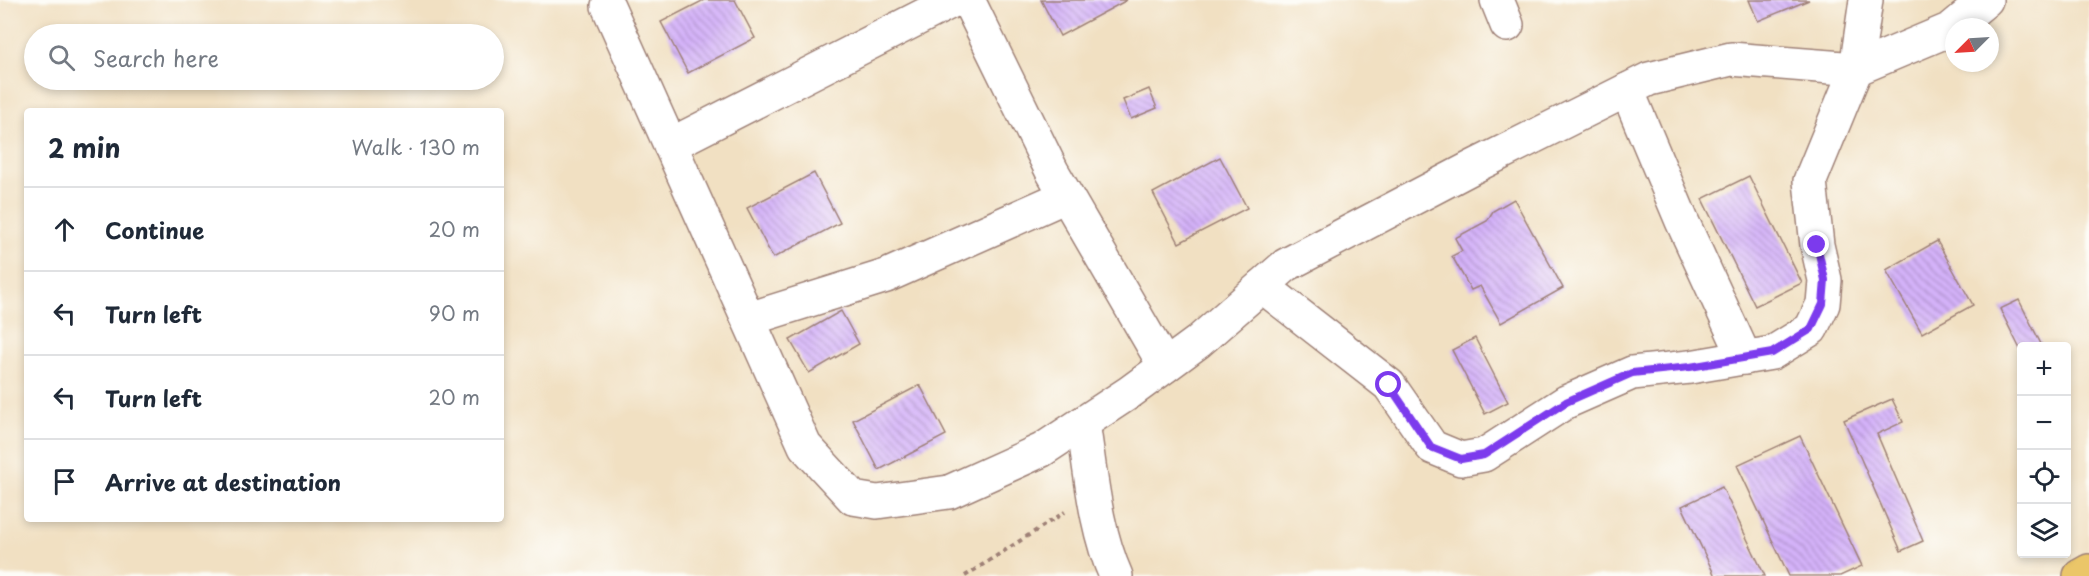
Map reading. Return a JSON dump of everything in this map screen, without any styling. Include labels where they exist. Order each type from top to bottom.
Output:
[{"type":"highway","points":[[2080,576],[2089,571]]},
{"type":"street","points":[[670,145],[954,0]]},
{"type":"street","points":[[968,0],[1052,171],[1165,366]]},
{"type":"street","points":[[1262,286],[1389,385],[1431,447],[1461,459],[1484,455],[1566,402],[1632,373],[1690,367],[1772,353],[1811,329],[1823,304],[1825,280],[1817,245],[1810,181],[1856,69],[1866,0]]},
{"type":"street","points":[[608,6],[805,446],[853,498],[877,502],[949,492],[1042,450],[1130,392],[1198,342],[1286,265],[1483,162],[1649,79],[1731,59],[1856,69],[1951,29],[1986,0]]},
{"type":"street","points":[[1627,90],[1682,221],[1745,358]]},
{"type":"street","points":[[749,319],[886,276],[1066,196]]},
{"type":"street","points":[[1083,423],[1094,494],[1109,560],[1116,576]]},
{"type":"path","points":[[965,576],[1094,494]]},
{"type":"building","points":[[704,0],[735,0],[755,38],[688,73],[661,22]]},
{"type":"building","points":[[1041,0],[1127,0],[1060,36]]},
{"type":"building","points":[[1749,0],[1809,0],[1758,21]]},
{"type":"building","points":[[1149,89],[1157,108],[1131,119],[1123,100]]},
{"type":"building","points":[[1220,157],[1247,208],[1179,243],[1153,193]]},
{"type":"building","points":[[814,173],[840,223],[773,258],[747,208]]},
{"type":"building","points":[[1749,176],[1802,283],[1755,306],[1702,199]]},
{"type":"building","points":[[1514,199],[1563,288],[1501,323],[1480,286],[1471,290],[1452,256],[1462,251],[1455,238],[1487,221],[1493,211]]},
{"type":"building","points":[[1937,241],[1973,305],[1922,333],[1886,270]]},
{"type":"building","points":[[2019,300],[2040,342],[2017,343],[2000,309]]},
{"type":"building","points":[[841,311],[859,344],[809,373],[790,340]]},
{"type":"building","points":[[1475,338],[1508,402],[1485,414],[1452,350]]},
{"type":"building","points":[[920,385],[946,435],[879,470],[853,420]]},
{"type":"building","points":[[1892,399],[1903,422],[1877,434],[1923,541],[1901,551],[1844,420]]},
{"type":"building","points":[[1800,436],[1862,566],[1840,576],[1789,576],[1737,465]]},
{"type":"building","points":[[1722,487],[1765,576],[1715,576],[1682,506]]},
{"type":"route","points":[[1389,385],[1431,447],[1461,459],[1484,455],[1566,402],[1632,373],[1690,367],[1772,353],[1811,329],[1823,304],[1825,280],[1817,245]]}]
